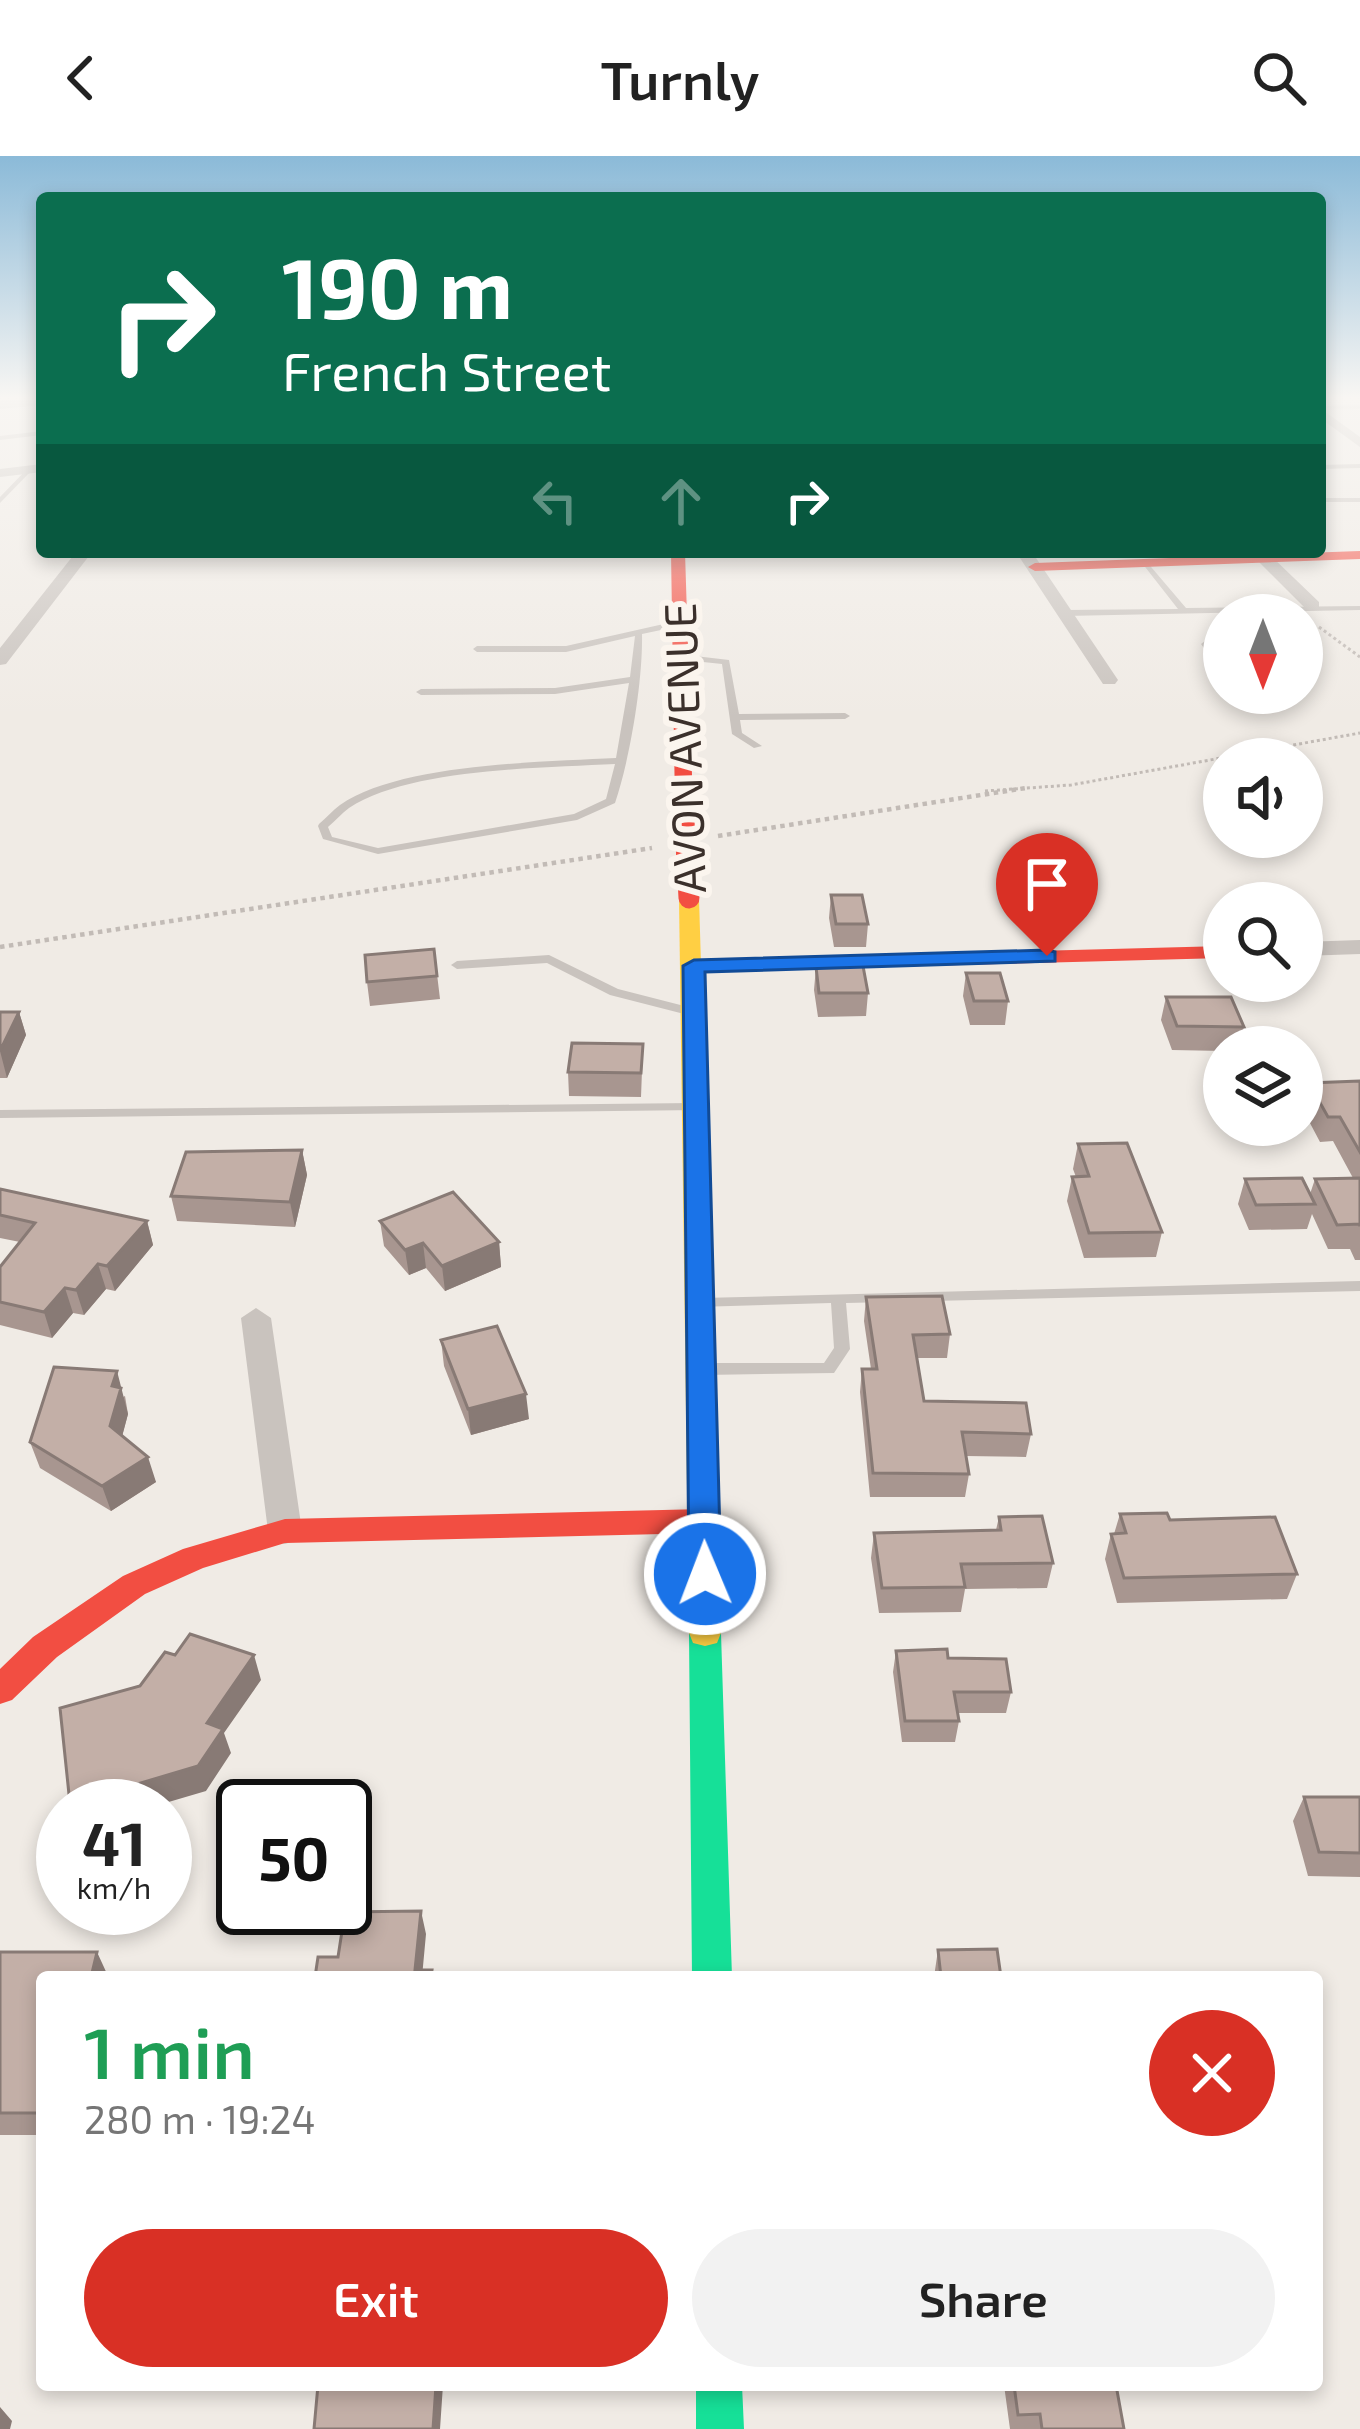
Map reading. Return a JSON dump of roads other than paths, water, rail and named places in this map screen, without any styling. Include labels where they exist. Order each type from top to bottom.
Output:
[{"type":"main road","points":[[1326,555],[1360,555]]},
{"type":"main road","name":"AVON AVENUE","points":[[678,558],[678,657],[694,966],[712,1971]]},
{"type":"main road","points":[[1029,560],[1146,563],[1218,558]]},
{"type":"main road","points":[[694,966],[1203,953]]},
{"type":"main road","points":[[0,1690],[61,1635],[134,1585],[194,1558],[285,1531],[704,1521]]},
{"type":"main road","points":[[719,2391],[720,2429]]},
{"type":"street","points":[[0,660],[79,558]]},
{"type":"street","points":[[1264,558],[1301,594]]},
{"type":"street","points":[[1029,560],[1109,680]]},
{"type":"street","points":[[1323,948],[1360,947]]},
{"type":"street","points":[[256,1318],[285,1531]]},
{"type":"lane","points":[[1146,563],[1184,611]]},
{"type":"lane","points":[[1323,606],[1360,608]]},
{"type":"lane","points":[[1065,614],[1203,611]]},
{"type":"lane","points":[[477,649],[566,649],[639,637],[677,624]]},
{"type":"lane","points":[[621,760],[425,781],[362,797],[334,811],[323,826],[328,839],[377,851],[577,817],[611,801],[621,760],[639,637]]},
{"type":"lane","points":[[678,657],[726,662],[737,734],[758,746]]},
{"type":"lane","points":[[421,692],[559,691],[634,679]]},
{"type":"lane","points":[[734,717],[844,716]]},
{"type":"lane","points":[[457,965],[549,959],[614,992],[695,1012]]},
{"type":"lane","points":[[0,1114],[697,1107]]},
{"type":"lane","points":[[700,1303],[1360,1286]]},
{"type":"lane","points":[[701,1369],[827,1369],[842,1349],[838,1298]]}]
